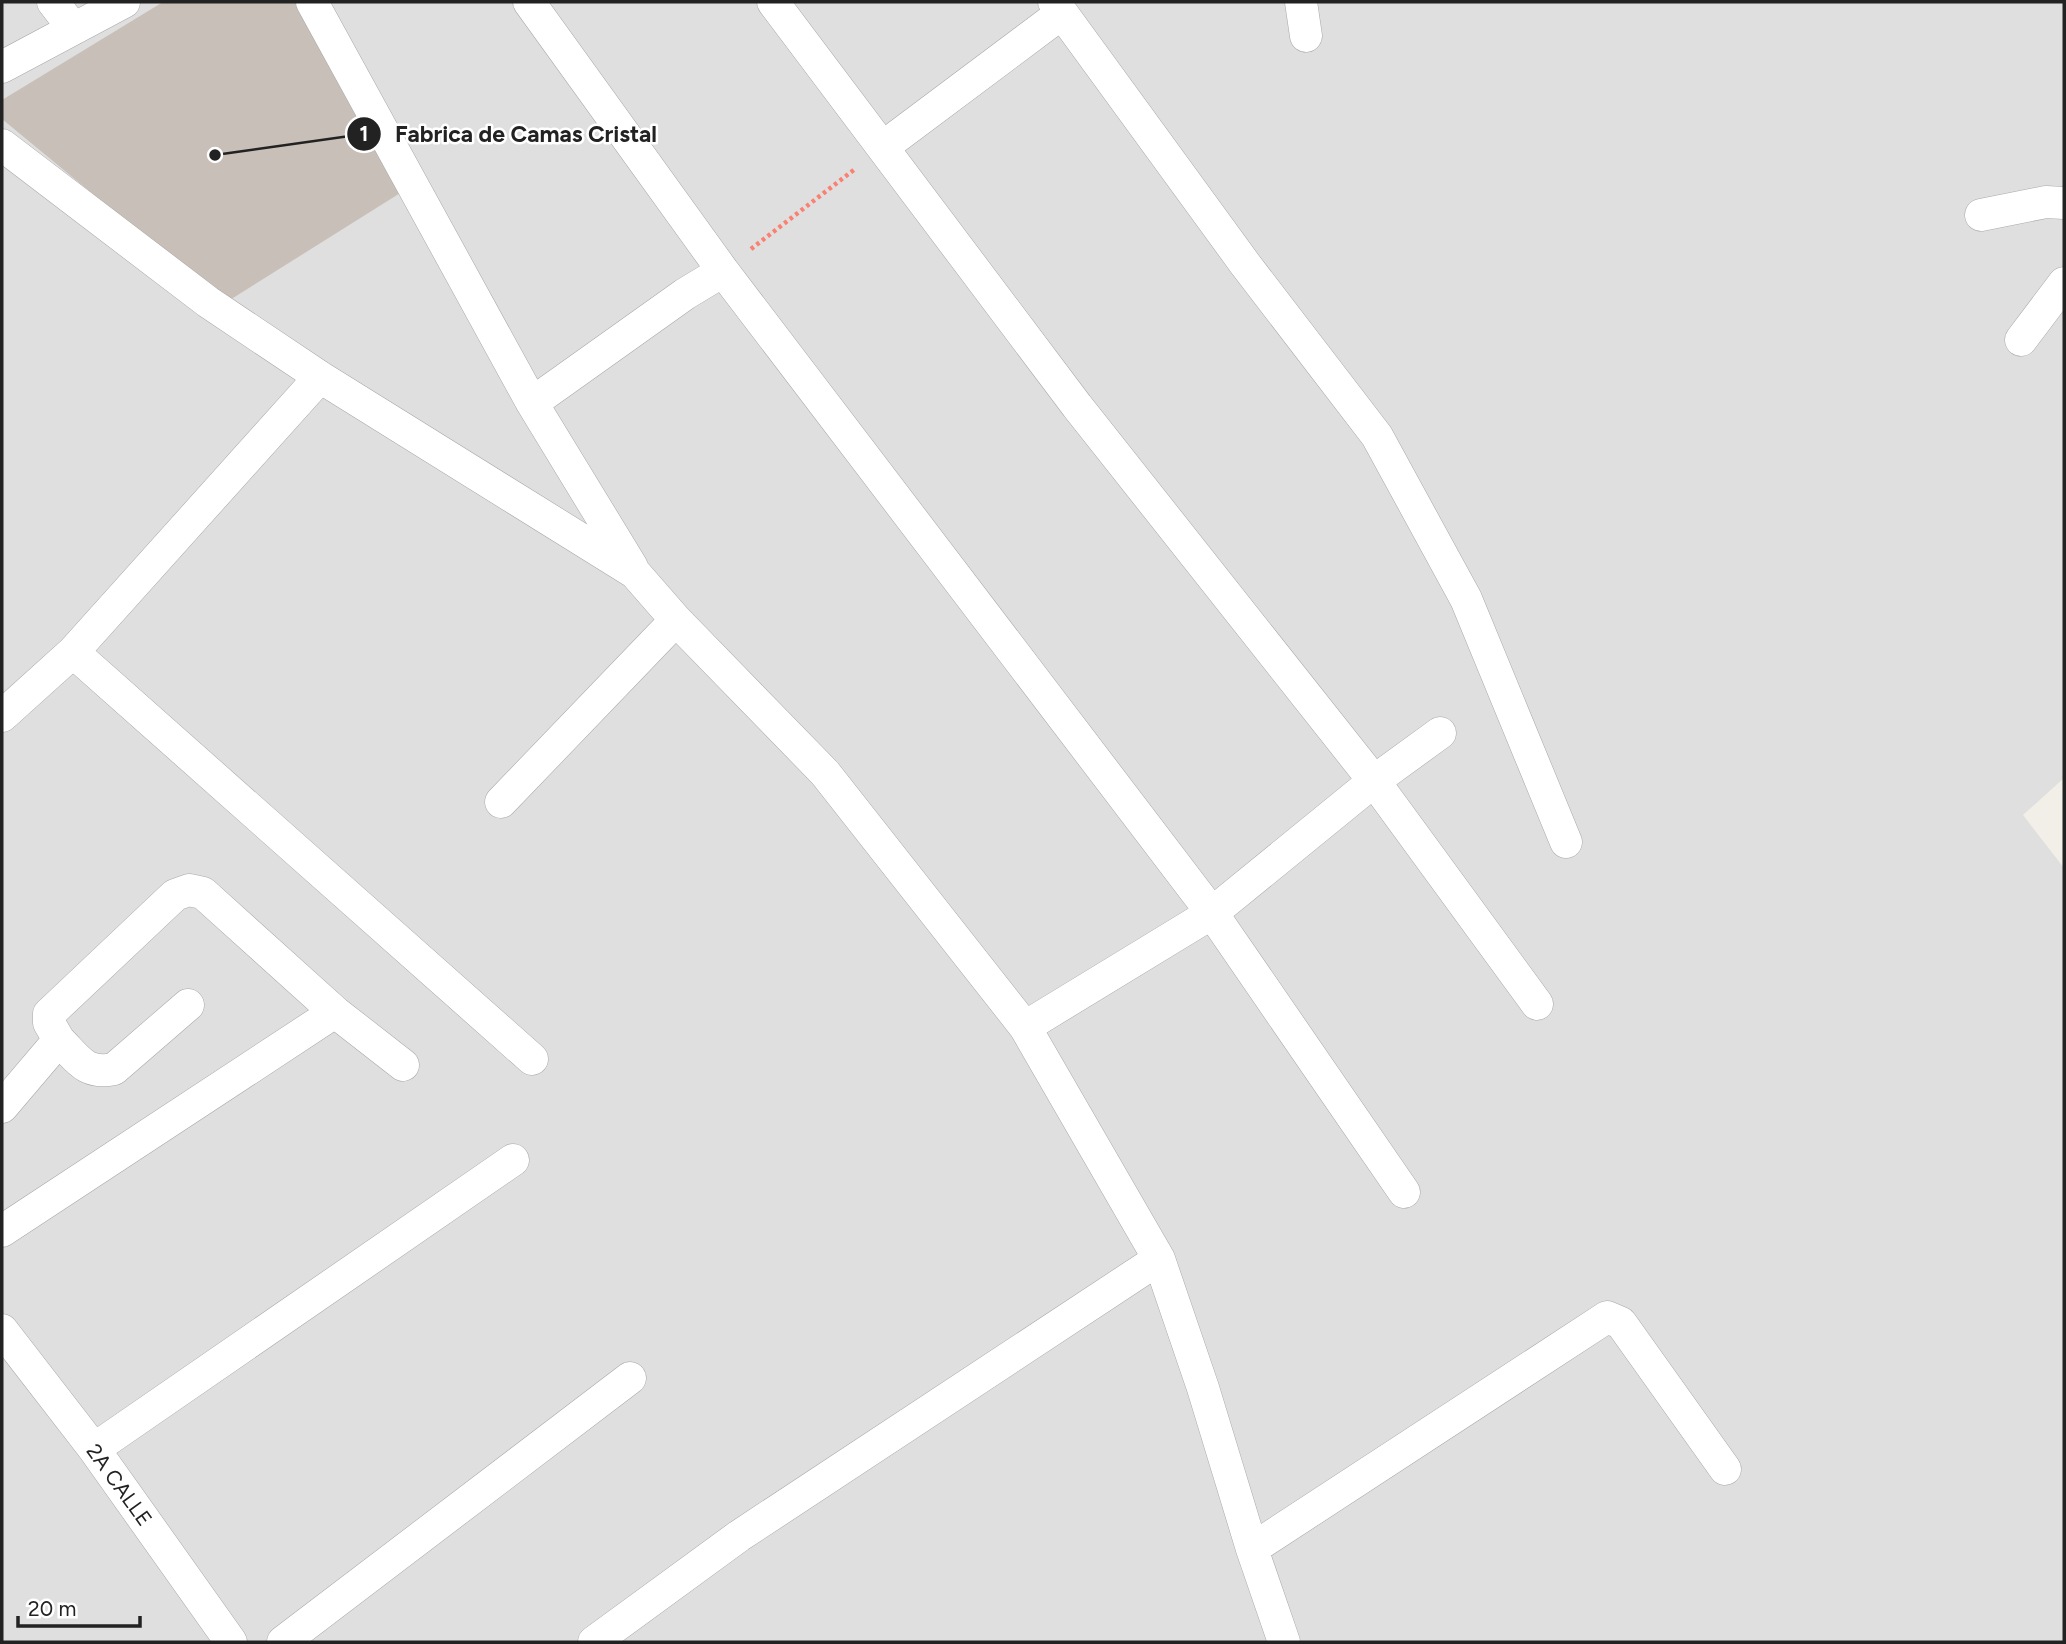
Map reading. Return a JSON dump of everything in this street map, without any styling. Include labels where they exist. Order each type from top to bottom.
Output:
[{"type":"street","points":[[53,2],[73,28]]},
{"type":"street","points":[[2,66],[124,2]]},
{"type":"street","points":[[312,2],[532,404],[635,573],[676,620],[825,774],[1025,1027],[1158,1259],[1203,1388],[1251,1549],[1284,1642]]},
{"type":"street","points":[[529,2],[723,271],[1212,913],[1405,1192]]},
{"type":"street","points":[[773,2],[1077,406],[1374,780],[1537,1004]]},
{"type":"street","points":[[1301,2],[1306,36]]},
{"type":"street","points":[[883,147],[1058,7],[1245,264],[1377,436],[1466,599],[1566,842]]},
{"type":"street","points":[[2,145],[208,302],[320,377],[635,573]]},
{"type":"street","points":[[1981,215],[2046,202],[2064,203]]},
{"type":"street","points":[[532,404],[685,294],[723,271]]},
{"type":"street","points":[[2021,340],[2064,283]]},
{"type":"street","points":[[2,716],[73,652],[320,377]]},
{"type":"street","points":[[500,802],[676,620]]},
{"type":"street","points":[[73,652],[532,1059]]},
{"type":"street","points":[[1025,1027],[1212,913],[1374,780],[1440,733]]},
{"type":"street","points":[[188,1005],[114,1069],[99,1072],[86,1068],[59,1040],[49,1023],[49,1014],[175,895],[189,890],[204,893],[335,1012],[403,1065]]},
{"type":"street","points":[[2,1231],[335,1012]]},
{"type":"street","points":[[2,1107],[59,1040]]},
{"type":"street","points":[[94,1449],[513,1160]]},
{"type":"street","points":[[594,1642],[738,1536],[1158,1259]]},
{"type":"street","points":[[1251,1549],[1607,1317],[1621,1323],[1725,1469]]},
{"type":"street","name":"2A CALLE","points":[[2,1330],[94,1449],[231,1642]]},
{"type":"street","points":[[283,1642],[630,1378]]},
{"type":"path","points":[[723,271],[883,147]]},
{"type":"shaded area","points":[[2,2],[2064,2],[2064,778],[2023,815],[2064,868],[2064,1642],[2,1642]]},
{"type":"building","points":[[163,2],[303,2],[405,190],[225,303],[2,119],[2,100]]},
{"type":"place","name":"Fabrica de Camas Cristal","points":[[215,155]]}]
